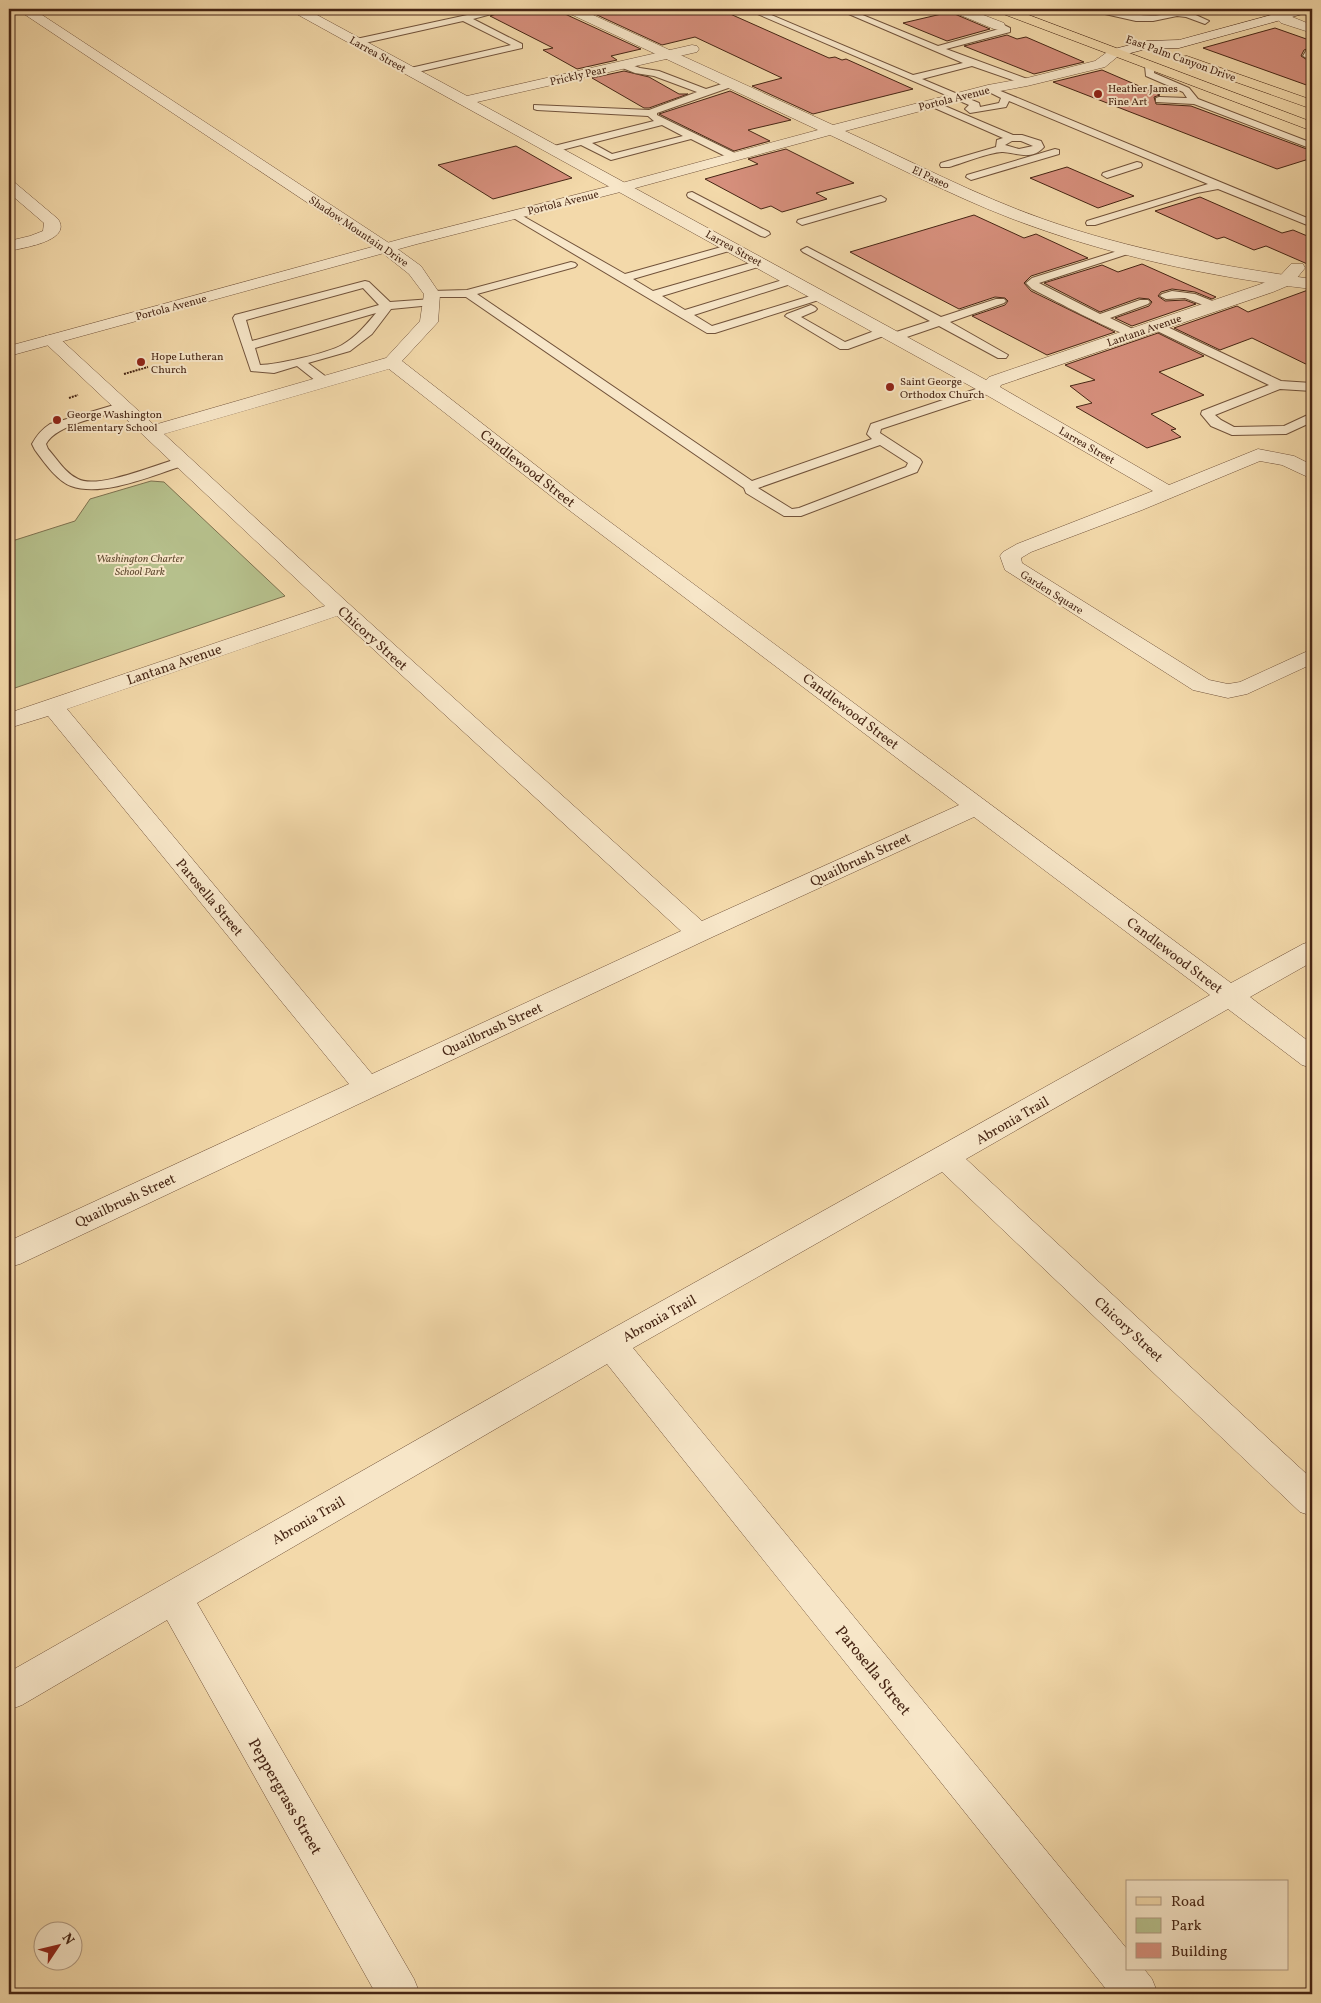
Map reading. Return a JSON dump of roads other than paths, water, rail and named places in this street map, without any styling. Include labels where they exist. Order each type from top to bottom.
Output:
[{"type":"main road","name":"East Palm Canyon Drive","points":[[1002,9],[1115,53],[1149,70],[1312,127]]},
{"type":"main road","name":"East Palm Canyon Drive","points":[[1124,37],[1312,106]]},
{"type":"street","name":"Shadow Mountain Drive","points":[[25,9],[381,245],[415,270],[432,298]]},
{"type":"street","name":"Larrea Street","points":[[297,9],[890,334],[1168,492]]},
{"type":"street","name":"El Paseo","points":[[570,9],[731,84],[837,123],[876,134]]},
{"type":"street","points":[[957,9],[999,26]]},
{"type":"street","points":[[1225,32],[1224,28],[1226,25],[1256,12],[1254,9]]},
{"type":"street","name":"Portola Avenue","points":[[9,339],[733,154],[1080,55],[1115,53],[1146,45],[1179,44],[1225,32],[1281,12],[1306,9]]},
{"type":"street","points":[[1281,12],[1286,20],[1312,29]]},
{"type":"street","points":[[1181,28],[1222,17]]},
{"type":"street","name":"Portola Avenue","points":[[1146,45],[1157,35],[1166,32]]},
{"type":"street","points":[[674,41],[706,56]]},
{"type":"street","name":"Prickly Pear","points":[[465,101],[628,67],[668,54],[692,49]]},
{"type":"street","name":"Portola Avenue","points":[[931,98],[956,98],[988,89],[1027,82],[1100,64],[1115,53]]},
{"type":"street","points":[[816,107],[834,116],[837,123]]},
{"type":"street","name":"El Paseo","points":[[837,123],[865,147],[978,199],[1042,224],[1130,250],[1213,268],[1298,273]]},
{"type":"street","name":"El Paseo","points":[[940,163],[996,188]]},
{"type":"street","name":"Portola Avenue","points":[[9,351],[381,245],[514,214],[616,183]]},
{"type":"street","points":[[9,185],[52,222],[51,233],[35,240],[9,246]]},
{"type":"street","points":[[978,199],[1003,200],[1035,210],[1062,214],[1118,231]]},
{"type":"street","points":[[1162,242],[1179,246]]},
{"type":"street","name":"El Paseo","points":[[1196,249],[1298,273],[1312,284]]},
{"type":"street","name":"Lantana Avenue","points":[[988,389],[995,381],[1216,306],[1298,273]]},
{"type":"street","points":[[152,432],[392,362],[429,322],[432,298]]},
{"type":"street","name":"Chicory Street","points":[[50,340],[124,406],[340,608],[699,933]]},
{"type":"street","name":"Candlewood Street","points":[[392,362],[572,502],[1312,1058]]},
{"type":"street","name":"Garden Square","points":[[1312,473],[1287,460],[1258,455],[1024,548],[1010,556],[1012,566],[1201,684],[1228,691],[1247,687],[1312,656]]},
{"type":"street","name":"Lantana Avenue","points":[[9,721],[340,608]]},
{"type":"street","name":"Parosella Street","points":[[52,706],[368,1088]]},
{"type":"street","name":"Quailbrush Street","points":[[9,1255],[699,933],[977,806]]},
{"type":"street","name":"Abronia Trail","points":[[9,1692],[611,1345],[946,1158],[1312,950]]},
{"type":"street","name":"Chicory Street","points":[[946,1158],[1312,1501]]},
{"type":"street","name":"Parosella Street","points":[[611,1345],[1137,1994]]},
{"type":"street","name":"Peppergrass Street","points":[[174,1597],[399,1994]]},
{"type":"lane","points":[[356,42],[506,9]]},
{"type":"lane","points":[[750,9],[913,78],[944,116]]},
{"type":"lane","points":[[841,9],[972,63],[1027,82]]},
{"type":"lane","points":[[1097,9],[1128,18],[1152,20],[1175,14]]},
{"type":"lane","points":[[1108,9],[1129,11]]},
{"type":"lane","points":[[1160,9],[1175,14]]},
{"type":"lane","points":[[1150,12],[1187,14],[1205,22]]},
{"type":"lane","points":[[410,71],[519,46],[464,18]]},
{"type":"lane","points":[[937,49],[1007,30],[999,26]]},
{"type":"lane","points":[[1312,52],[1308,53],[1308,56],[1312,58]]},
{"type":"lane","points":[[913,78],[972,63]]},
{"type":"lane","points":[[628,67],[656,73],[704,92]]},
{"type":"lane","points":[[1149,70],[1186,90],[1195,101]]},
{"type":"lane","points":[[537,108],[652,113],[654,110],[686,101],[704,92],[731,84]]},
{"type":"lane","points":[[988,89],[1312,224]]},
{"type":"lane","points":[[931,98],[1012,138],[1028,139],[1055,152]]},
{"type":"lane","points":[[956,98],[976,105],[970,109],[978,112],[1002,105],[1004,100],[1009,98]]},
{"type":"lane","points":[[1159,100],[1195,101],[1312,146]]},
{"type":"lane","points":[[652,113],[654,117],[663,122],[733,154]]},
{"type":"lane","points":[[554,149],[663,122]]},
{"type":"lane","points":[[1053,129],[1071,124]]},
{"type":"lane","points":[[583,142],[611,157],[693,136]]},
{"type":"lane","points":[[940,163],[1012,138]]},
{"type":"lane","points":[[1000,143],[1013,151],[1026,152],[1036,150],[1039,145]]},
{"type":"lane","points":[[971,177],[1055,152]]},
{"type":"lane","points":[[1107,175],[1137,165]]},
{"type":"lane","points":[[1090,224],[1195,190],[1220,186]]},
{"type":"lane","points":[[688,196],[761,235]]},
{"type":"lane","points":[[802,222],[881,199]]},
{"type":"lane","points":[[514,214],[711,330],[826,299]]},
{"type":"lane","points":[[624,278],[732,247]]},
{"type":"lane","points":[[807,250],[1002,355]]},
{"type":"lane","points":[[1130,250],[1036,280],[1032,283],[1036,287],[1133,334]]},
{"type":"lane","points":[[653,295],[761,263]]},
{"type":"lane","points":[[249,346],[387,306],[468,293],[570,265]]},
{"type":"lane","points":[[684,314],[792,280]]},
{"type":"lane","points":[[364,284],[387,306],[368,331],[346,348],[274,369],[255,368],[239,318],[364,284]]},
{"type":"lane","points":[[468,293],[751,487],[751,490],[789,513],[801,512],[912,469],[915,462],[873,434],[876,427],[988,389]]},
{"type":"lane","points":[[1166,296],[1186,294],[1216,306]]},
{"type":"lane","points":[[826,299],[791,316],[844,346],[939,321],[1000,301]]},
{"type":"lane","points":[[1099,318],[1144,302]]},
{"type":"lane","points":[[1157,326],[1279,385],[1312,387]]},
{"type":"lane","points":[[299,362],[325,382]]},
{"type":"lane","points":[[1279,385],[1207,414],[1216,423],[1232,431],[1270,432],[1286,430],[1312,417]]},
{"type":"lane","points":[[124,406],[55,427],[46,432],[39,444],[42,450],[73,482],[89,486],[109,483],[183,461]]},
{"type":"lane","points":[[1270,432],[1271,456]]},
{"type":"lane","points":[[751,487],[881,440]]},
{"type":"place","name":"Heather James Fine Art","points":[[1098,94]]},
{"type":"place","name":"Hope Lutheran Church","points":[[141,362]]},
{"type":"place","name":"Saint George Orthodox Church","points":[[890,387]]},
{"type":"place","name":"George Washington Elementary School","points":[[57,420]]},
{"type":"park label","name":"Washington Charter School Park","points":[[140,564]]}]
